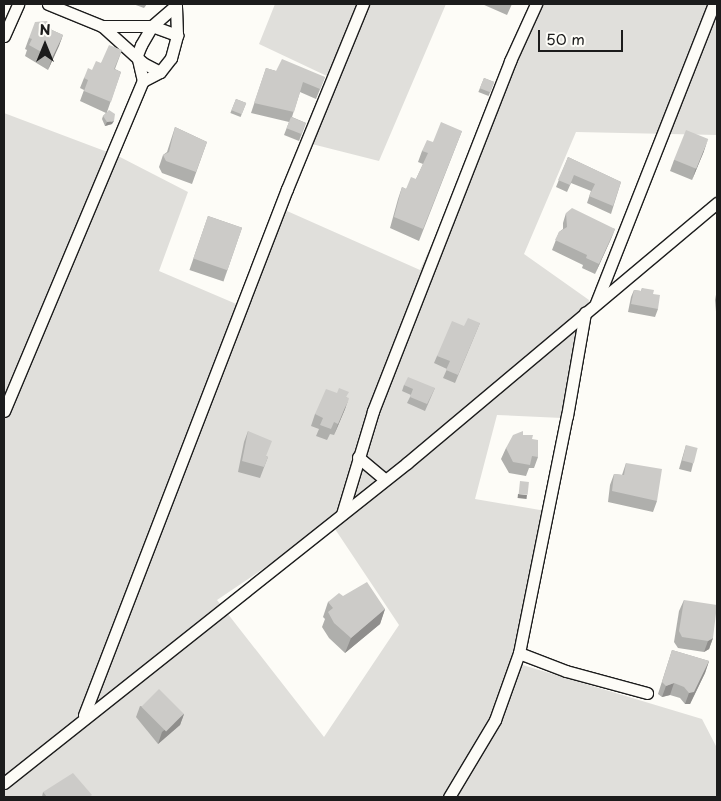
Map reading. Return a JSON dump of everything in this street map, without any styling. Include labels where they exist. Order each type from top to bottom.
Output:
[{"type":"street","points":[[4,36],[18,4]]},
{"type":"street","points":[[48,4],[102,26],[160,72]]},
{"type":"street","points":[[84,717],[287,189],[363,4]]},
{"type":"street","points":[[342,514],[358,457],[387,373],[510,61],[536,4]]},
{"type":"street","points":[[596,305],[714,4]]},
{"type":"street","points":[[4,411],[143,81],[137,55],[152,26],[175,5]]},
{"type":"street","points":[[143,81],[160,72],[171,58],[177,35],[175,5]]},
{"type":"street","points":[[102,26],[152,26],[177,35]]},
{"type":"street","points":[[4,783],[84,717],[385,480],[717,203]]},
{"type":"street","points":[[449,797],[495,720],[519,653],[568,416],[585,313]]},
{"type":"street","points":[[358,457],[385,480]]},
{"type":"street","points":[[519,653],[566,671],[647,693]]},
{"type":"shaded area","points":[[275,4],[446,4],[379,161],[304,142],[329,77],[259,44]]},
{"type":"shaded area","points":[[539,4],[717,4],[717,135],[576,132],[524,254],[589,300],[562,418],[497,415],[475,499],[546,511],[516,663],[702,719],[717,748],[717,797],[4,797],[4,113],[118,156],[188,192],[159,271],[241,306],[278,207],[420,270]],"holes":[[[331,523],[399,625],[324,737],[217,600]]]},
{"type":"building","points":[[47,21],[52,30],[63,35],[52,58],[29,45],[32,39],[29,38],[35,22]]},
{"type":"building","points":[[109,45],[122,50],[114,69],[121,72],[111,102],[84,91],[88,80],[84,78],[88,68],[92,70],[96,61],[101,63]]},
{"type":"building","points":[[282,59],[325,77],[320,89],[303,82],[294,112],[254,103],[266,68],[276,71]]},
{"type":"building","points":[[484,78],[494,82],[490,92],[480,88]]},
{"type":"building","points":[[236,99],[246,103],[242,114],[232,110]]},
{"type":"building","points":[[109,110],[115,114],[114,121],[107,122],[103,116]]},
{"type":"building","points":[[291,117],[306,123],[301,134],[287,128]]},
{"type":"building","points":[[441,122],[462,131],[423,229],[394,217],[402,187],[406,189],[411,177],[416,179],[428,153],[422,151],[427,140],[433,142]]},
{"type":"building","points":[[175,127],[207,142],[196,172],[166,161],[163,155],[169,152]]},
{"type":"building","points":[[686,130],[708,139],[696,169],[674,160]]},
{"type":"building","points":[[568,157],[621,182],[613,206],[589,196],[595,184],[574,175],[570,185],[558,180]]},
{"type":"building","points":[[572,208],[615,229],[599,264],[586,258],[587,255],[555,240],[559,232],[567,227],[566,213]]},
{"type":"building","points":[[208,216],[242,228],[227,270],[193,259]]},
{"type":"building","points":[[642,288],[654,290],[653,294],[660,295],[658,309],[631,304],[634,290],[641,291]]},
{"type":"building","points":[[468,318],[480,323],[458,375],[446,370],[450,361],[437,356],[452,321],[464,326]]},
{"type":"building","points":[[408,377],[435,388],[427,404],[410,397],[413,389],[404,385]]},
{"type":"building","points":[[339,388],[349,392],[346,397],[349,398],[338,424],[334,422],[331,429],[320,425],[323,418],[315,414],[326,389],[337,393]]},
{"type":"building","points":[[248,431],[272,441],[264,467],[242,461]]},
{"type":"building","points":[[523,431],[523,435],[533,435],[532,439],[538,440],[538,457],[532,456],[530,465],[513,462],[506,448],[513,435]]},
{"type":"building","points":[[686,445],[698,448],[694,463],[682,461]]},
{"type":"building","points":[[626,463],[662,469],[657,501],[612,491],[614,474],[624,475]]},
{"type":"building","points":[[520,481],[529,482],[528,495],[519,494]]},
{"type":"building","points":[[367,582],[385,609],[351,638],[334,623],[328,612],[333,608],[328,602],[339,593],[343,596]]},
{"type":"building","points":[[684,600],[717,605],[713,638],[708,641],[682,637],[679,631]]},
{"type":"building","points":[[672,650],[709,661],[694,692],[689,693],[684,687],[674,683],[666,686],[662,682]]},
{"type":"building","points":[[159,689],[184,714],[166,731],[141,707]]},
{"type":"building","points":[[73,773],[92,795],[89,797],[47,797],[43,792]]}]
